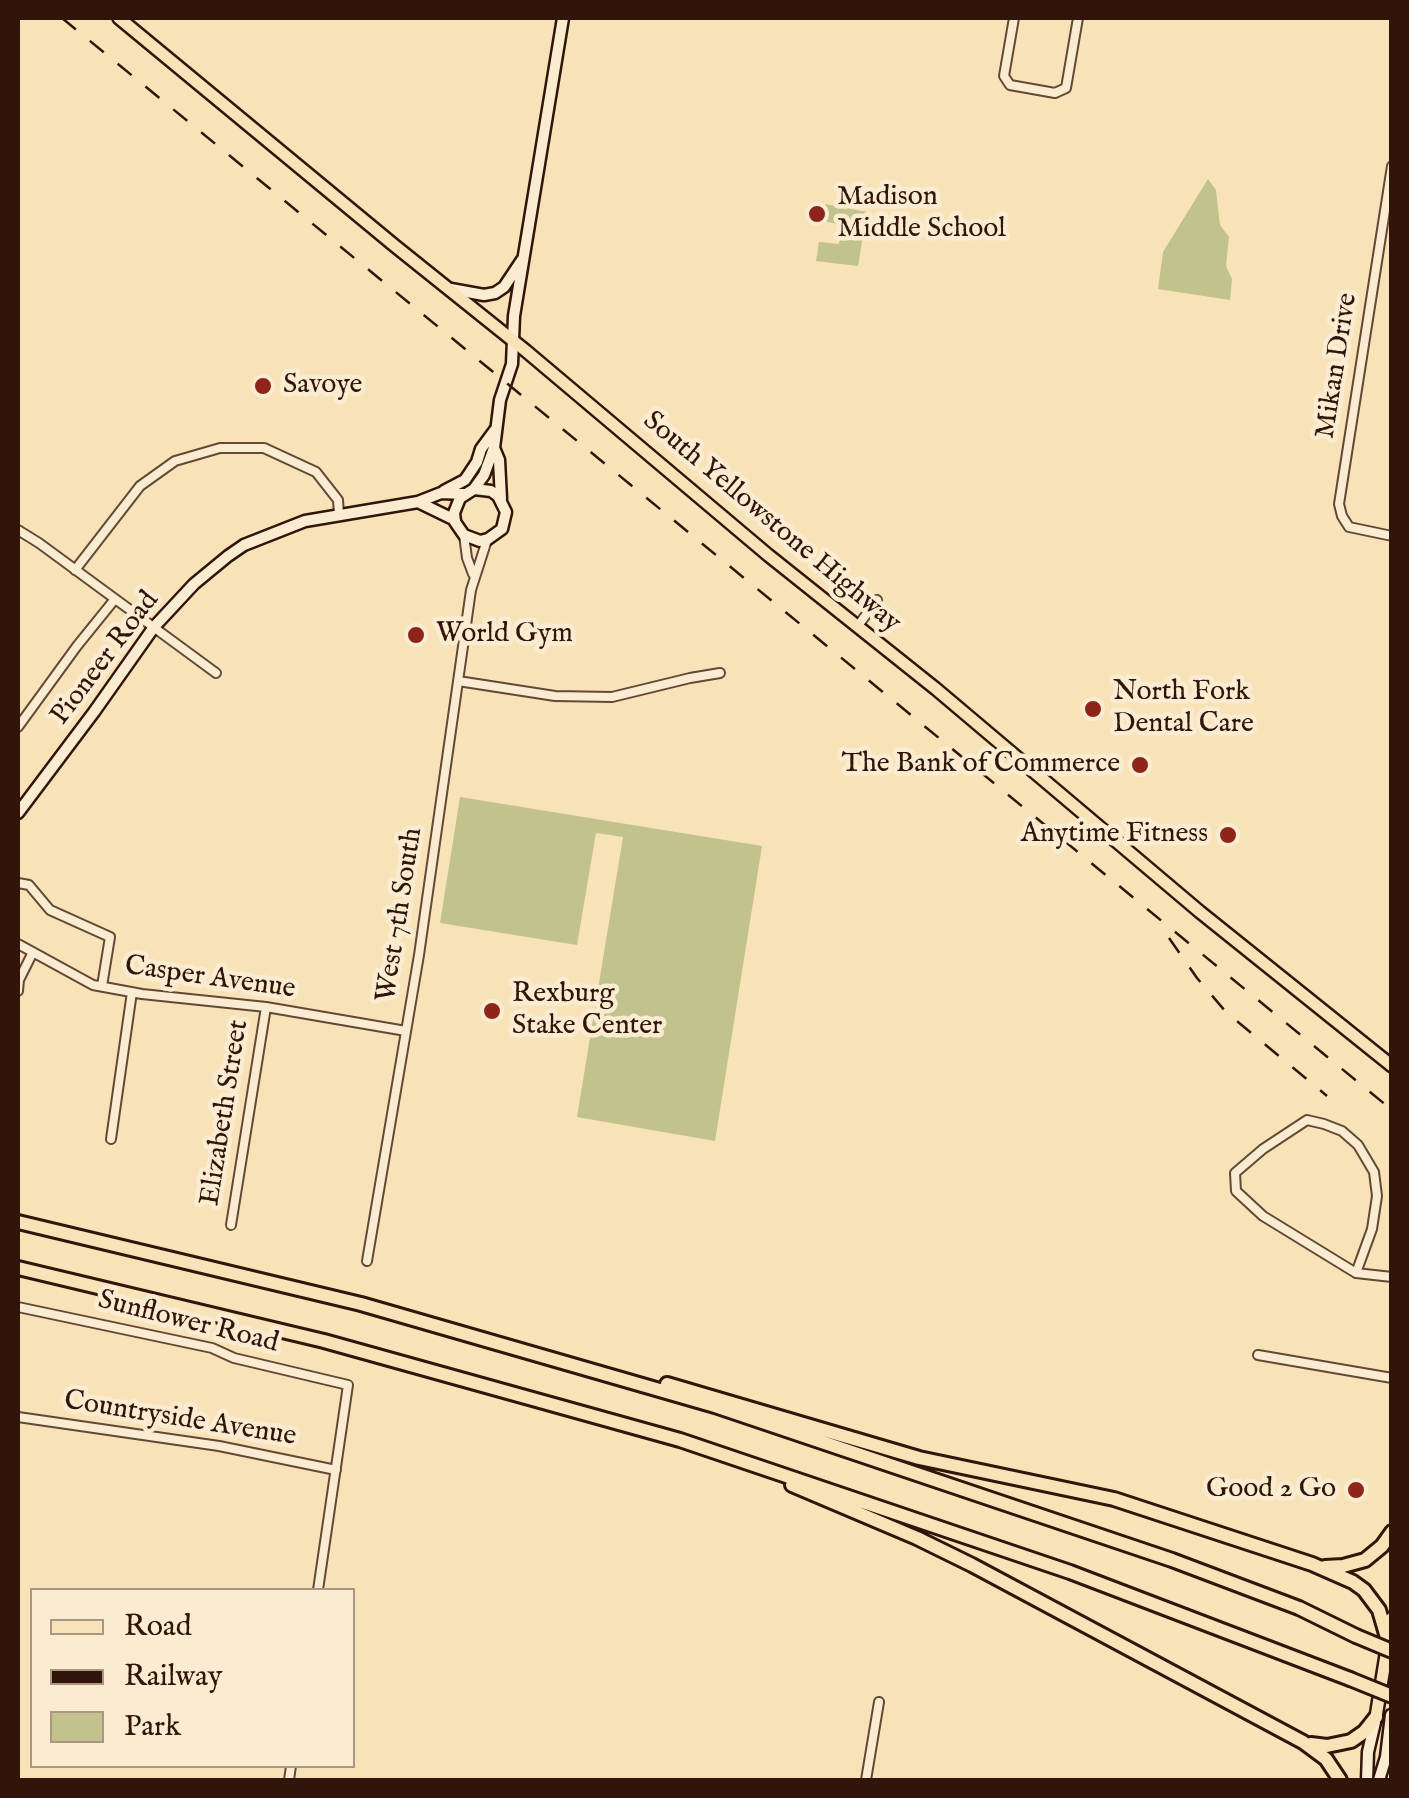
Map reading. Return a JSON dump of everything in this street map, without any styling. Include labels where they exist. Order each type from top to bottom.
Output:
[{"type":"highway","points":[[18,1222],[361,1304],[716,1406],[1172,1560],[1299,1608],[1356,1636],[1390,1646]]},
{"type":"highway","points":[[18,1268],[324,1341],[680,1440],[1053,1566],[1392,1696]]},
{"type":"highway","points":[[542,1356],[700,1392],[919,1458],[1114,1499],[1312,1564],[1364,1590],[1379,1610],[1390,1646]]},
{"type":"highway","points":[[680,1440],[944,1551],[1304,1742],[1326,1759],[1340,1780]]},
{"type":"highway","points":[[1312,1564],[1343,1566],[1365,1560],[1392,1532]]},
{"type":"highway","points":[[1304,1742],[1344,1744],[1364,1732],[1376,1717]]},
{"type":"main road","name":"South Yellowstone Highway","points":[[119,18],[936,690],[1185,900],[1392,1066]]},
{"type":"main road","points":[[1376,1717],[1392,1618]]},
{"type":"street","points":[[494,448],[499,460],[505,520],[496,535],[480,541],[458,529],[456,505],[484,475],[494,448],[500,400],[512,364],[514,316],[563,18]]},
{"type":"street","points":[[1014,18],[1004,76],[1010,85],[1055,93],[1066,88],[1075,18]]},
{"type":"street","name":"Mikan Drive","points":[[1392,166],[1339,504],[1349,527],[1392,536]]},
{"type":"street","points":[[448,288],[484,295],[495,293],[526,255]]},
{"type":"street","points":[[440,493],[465,480],[496,429]]},
{"type":"street","points":[[75,570],[140,486],[175,461],[220,448],[264,448],[316,472],[338,500],[340,514]]},
{"type":"street","points":[[469,492],[491,491],[501,500]]},
{"type":"street","name":"Pioneer Road","points":[[18,813],[154,627],[194,584],[244,545],[286,527],[340,514],[418,502],[440,493],[469,492]]},
{"type":"street","points":[[418,502],[455,520]]},
{"type":"street","points":[[18,530],[216,673]]},
{"type":"street","name":"West 7th South","points":[[464,535],[474,576]]},
{"type":"street","name":"West 7th South","points":[[368,1260],[474,576],[487,540]]},
{"type":"street","points":[[18,727],[115,599]]},
{"type":"street","points":[[856,627],[877,600]]},
{"type":"street","points":[[458,682],[555,696],[612,697],[720,673]]},
{"type":"street","points":[[18,884],[29,885],[50,910],[110,938],[102,986]]},
{"type":"street","name":"Casper Avenue","points":[[18,944],[75,977],[102,986],[406,1031]]},
{"type":"street","points":[[18,991],[33,952]]},
{"type":"street","points":[[112,1139],[132,992]]},
{"type":"street","name":"Elizabeth Street","points":[[231,1226],[266,1008]]},
{"type":"street","points":[[1356,1273],[1372,1229],[1377,1196],[1374,1172],[1358,1144],[1342,1131],[1306,1120],[1235,1174],[1236,1192],[1263,1216],[1356,1273],[1392,1276]]},
{"type":"street","name":"Sunflower Road","points":[[18,1307],[212,1348],[234,1358],[348,1384],[336,1470]]},
{"type":"street","points":[[1258,1355],[1392,1378]]},
{"type":"street","name":"Countryside Avenue","points":[[18,1417],[219,1446],[336,1470]]},
{"type":"street","points":[[318,1588],[336,1470]]},
{"type":"street","points":[[866,1780],[879,1702]]},
{"type":"street","points":[[1367,1780],[1376,1717]]},
{"type":"street","points":[[1380,1780],[1392,1719]]},
{"type":"green space","points":[[1208,179],[1216,190],[1220,225],[1229,237],[1226,266],[1232,279],[1230,300],[1158,289],[1163,252]]},
{"type":"green space","points":[[825,204],[867,212],[858,266],[816,261],[819,242],[839,244],[843,225],[823,221]]},
{"type":"green space","points":[[460,797],[762,846],[715,1141],[577,1117],[623,837],[596,833],[577,945],[440,923]]},
{"type":"railway","points":[[62,18],[1392,1110]]},
{"type":"railway","points":[[1169,938],[1226,1012],[1327,1096]]},
{"type":"place","name":"Madison Middle School","points":[[817,214]]},
{"type":"place","name":"Savoye","points":[[263,386]]},
{"type":"place","name":"World Gym","points":[[416,635]]},
{"type":"place","name":"North Fork Dental Care","points":[[1093,709]]},
{"type":"place","name":"The Bank of Commerce","points":[[1140,765]]},
{"type":"place","name":"Anytime Fitness","points":[[1228,835]]},
{"type":"place","name":"Rexburg Stake Center","points":[[492,1011]]},
{"type":"place","name":"Good 2 Go","points":[[1356,1490]]}]
